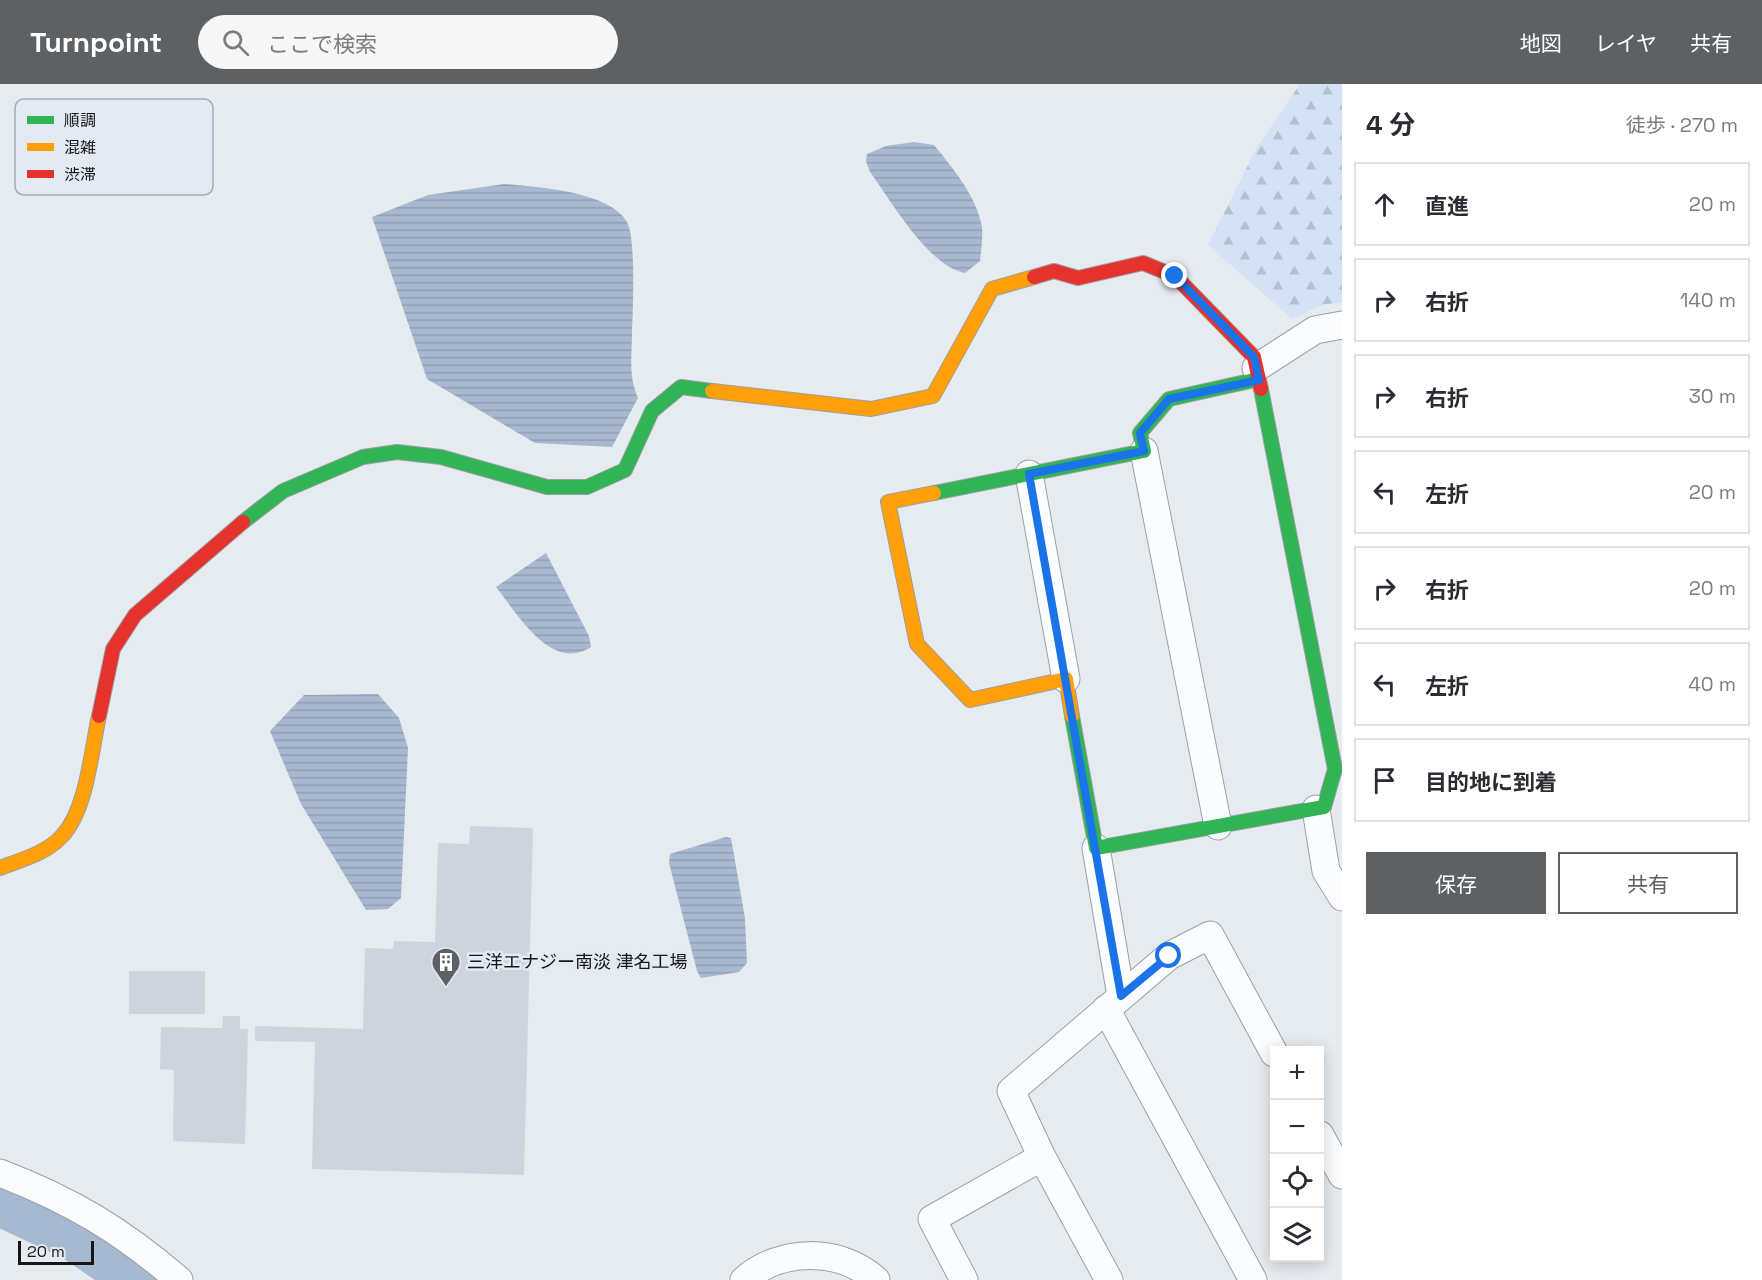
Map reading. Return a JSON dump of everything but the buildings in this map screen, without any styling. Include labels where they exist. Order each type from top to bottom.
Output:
[{"type":"street","points":[[0,868],[39,853],[62,837],[78,812],[113,649],[135,615],[214,544],[283,490],[363,458],[397,452],[441,457],[547,487],[587,487],[625,470],[652,411],[681,387],[871,409],[933,396],[992,289],[1054,271],[1078,278],[1143,263],[1175,276],[1254,357],[1335,769],[1324,807],[1096,848]]},
{"type":"street","points":[[1218,826],[1140,433],[1169,399],[1257,374],[1315,330],[1342,325]]},
{"type":"street","points":[[1066,679],[970,700],[917,644],[888,502],[1144,451]]},
{"type":"street","points":[[1029,474],[1096,848],[1113,1003],[1253,1280]]},
{"type":"street","points":[[1316,809],[1326,871],[1342,897]]},
{"type":"street","points":[[1109,1280],[1042,1157],[1011,1091],[1169,956],[1210,935],[1271,1046]]},
{"type":"street","points":[[1324,1141],[1342,1175]]},
{"type":"street","points":[[964,1280],[932,1219],[1042,1157]]},
{"type":"street","points":[[0,1173],[43,1189],[83,1210],[126,1236],[179,1280]]},
{"type":"street","points":[[744,1280],[754,1271],[780,1259],[805,1254],[846,1262],[876,1280]]},
{"type":"green space","points":[[1300,84],[1342,84],[1342,303],[1325,304],[1292,319],[1208,245],[1257,147]]},
{"type":"shaded area","points":[[914,142],[934,145],[963,183],[975,205],[982,227],[980,261],[965,273],[951,268],[924,246],[870,172],[866,161],[867,154],[886,146]]},
{"type":"shaded area","points":[[504,184],[552,189],[589,197],[605,203],[627,222],[633,258],[632,373],[638,398],[612,447],[535,443],[427,379],[372,217],[428,195]]},
{"type":"shaded area","points":[[546,553],[589,636],[591,647],[576,653],[562,652],[536,636],[496,587]]},
{"type":"shaded area","points":[[378,694],[399,718],[408,748],[401,898],[388,909],[366,910],[301,804],[270,731],[304,695]]},
{"type":"shaded area","points":[[726,837],[731,838],[745,918],[747,963],[739,972],[701,978],[697,971],[669,863],[670,854]]},
{"type":"waterway","points":[[0,1203],[74,1238],[136,1280]]},
{"type":"traffic: fast","points":[[934,493],[1144,451],[1140,433],[1169,399],[1259,379]]},
{"type":"traffic: fast","points":[[243,522],[283,491],[363,457],[397,452],[441,457],[547,487],[587,487],[625,470],[652,411],[681,387],[712,391]]},
{"type":"traffic: fast","points":[[1072,716],[1096,848],[1324,807],[1335,769],[1261,389]]},
{"type":"traffic: slow","points":[[712,391],[871,409],[933,396],[992,289],[1034,277]]},
{"type":"traffic: slow","points":[[934,493],[888,502],[917,644],[970,700],[1066,679],[1072,716]]},
{"type":"traffic: slow","points":[[0,868],[49,847],[62,836],[70,825],[83,796],[99,716]]},
{"type":"traffic: jam","points":[[1034,277],[1054,271],[1078,278],[1143,263],[1175,276],[1254,357],[1261,389]]},
{"type":"traffic: jam","points":[[99,716],[113,649],[135,615],[243,522]]},
{"type":"place","name":"三洋エナジー南淡 津名工場","points":[[446,988]]},
{"type":"route","points":[[1169,956],[1121,996],[1029,474],[1144,451],[1140,433],[1169,399],[1259,380],[1254,357],[1175,276]]}]
